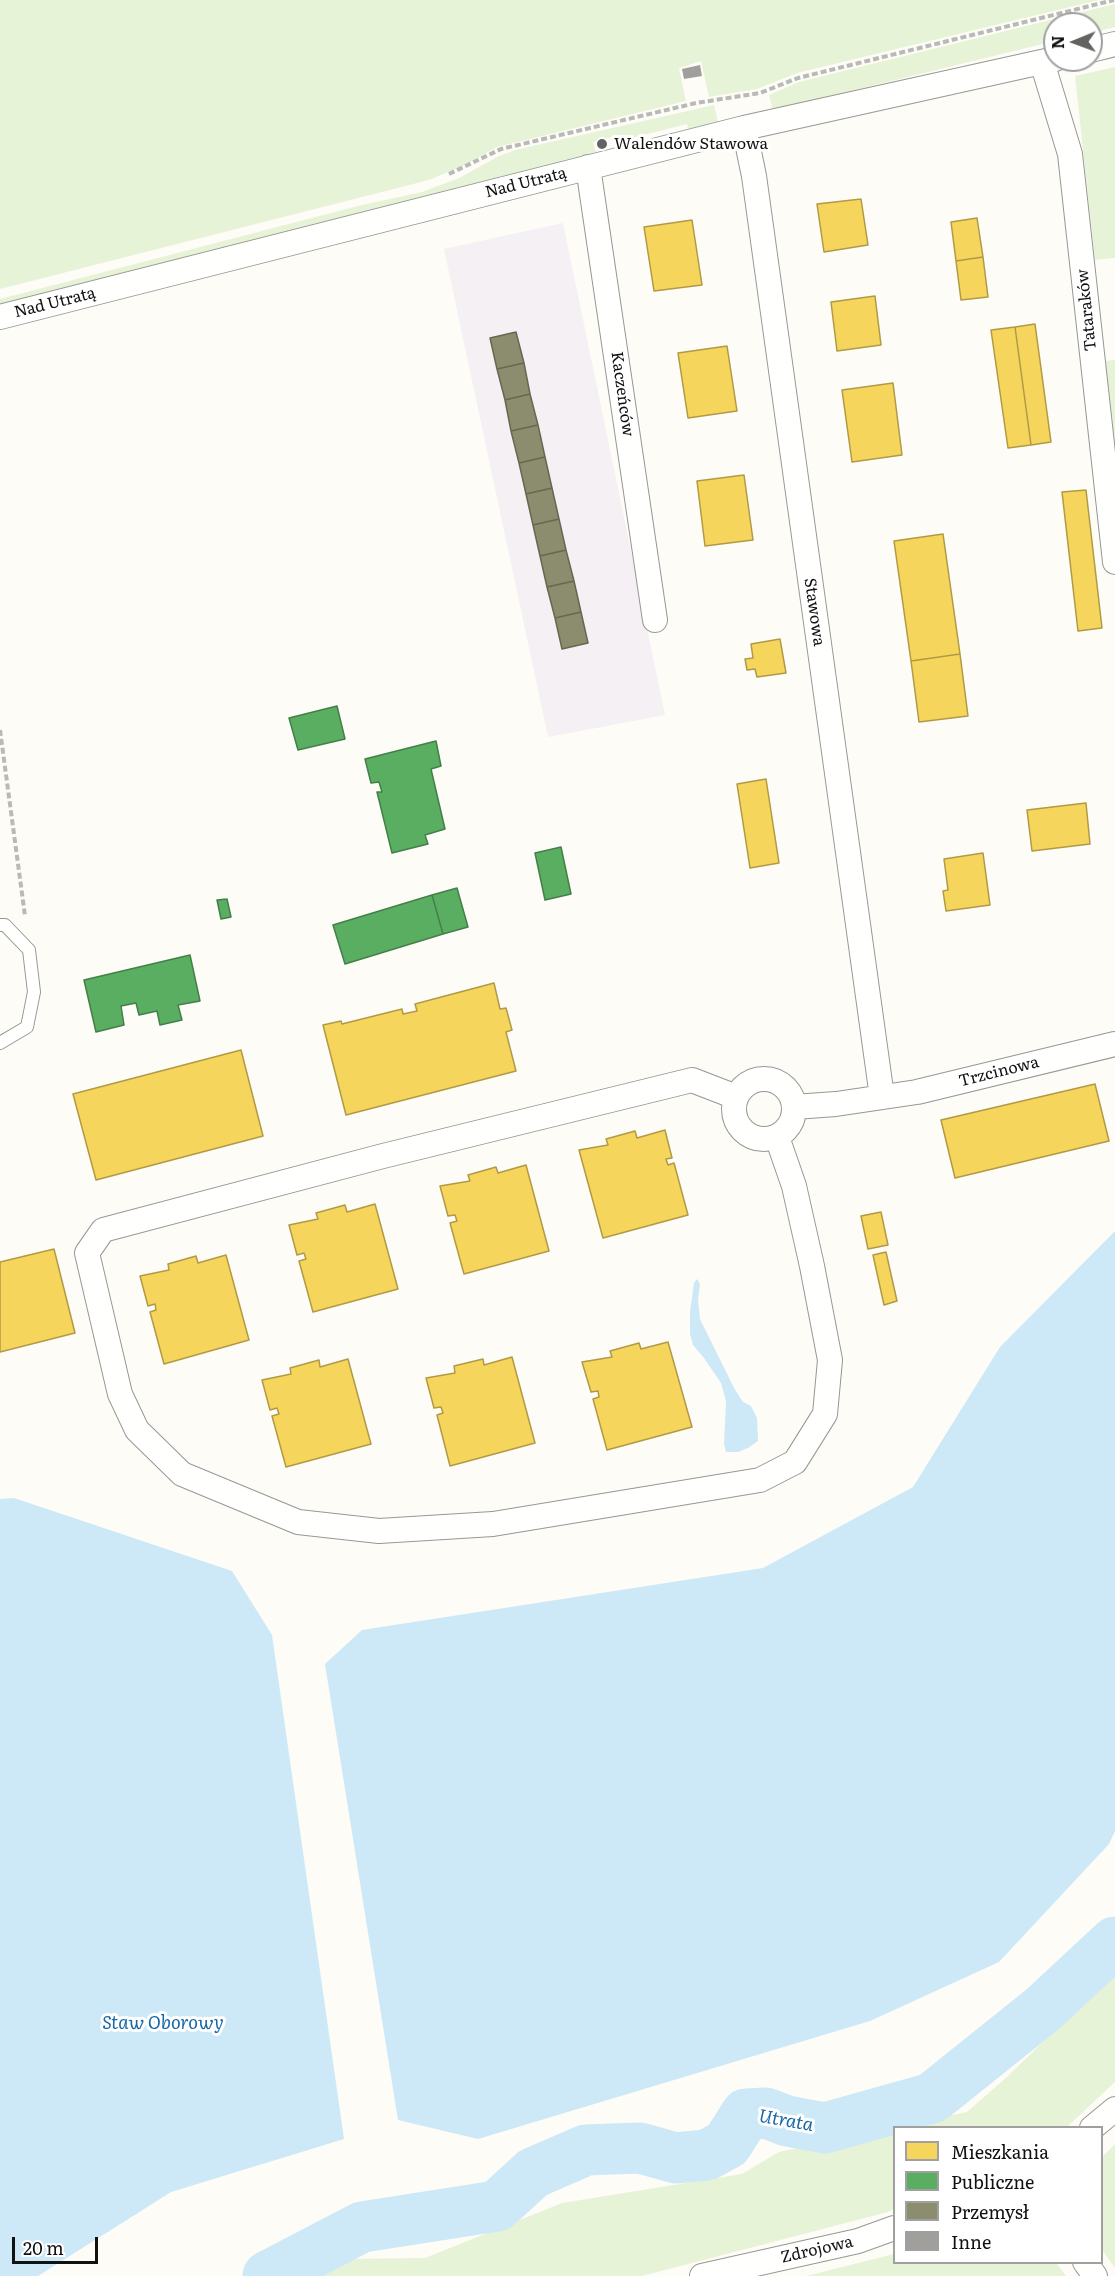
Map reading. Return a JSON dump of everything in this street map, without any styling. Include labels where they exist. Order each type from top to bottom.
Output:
[{"type":"street","name":"Nad Utratą","points":[[0,317],[744,128],[1043,62]]},
{"type":"street","name":"Tataraków","points":[[1051,72],[1070,154],[1115,562]]},
{"type":"street","name":"Stawowa","points":[[744,128],[754,176],[882,1097]]},
{"type":"street","name":"Kaczeńców","points":[[588,167],[655,620]]},
{"type":"street","name":"Trzcinowa","points":[[794,1107],[836,1104],[917,1092],[1115,1044]]},
{"type":"street","points":[[765,1078],[781,1084],[788,1090],[794,1107],[793,1119],[777,1137],[756,1138],[747,1134],[735,1118],[736,1097],[747,1084],[765,1078]]},
{"type":"street","points":[[736,1097],[692,1080],[371,1159],[103,1230],[87,1254],[120,1394],[137,1430],[182,1474],[298,1522],[379,1531],[493,1524],[759,1480],[795,1462],[825,1414],[830,1360],[794,1186],[777,1137]]},
{"type":"street","points":[[1093,2126],[1115,2109]]},
{"type":"street","name":"Zdrojowa","points":[[702,2276],[858,2241],[893,2228]]},
{"type":"lane","points":[[0,925],[5,925],[29,950],[34,992],[27,1027],[0,1043]]},
{"type":"path","points":[[441,178],[501,149],[696,103],[760,93],[798,78],[1114,0]]},
{"type":"path","points":[[0,730],[29,950]]},
{"type":"shaded area","points":[[563,223],[665,715],[548,737],[444,249]]},
{"type":"green space","points":[[0,0],[1099,0],[797,73],[757,89],[709,97],[701,61],[679,68],[686,101],[497,147],[465,165],[429,180],[0,289]]},
{"type":"green space","points":[[1115,4],[1115,27],[1103,30],[1103,12],[1083,12]]},
{"type":"green space","points":[[1043,22],[1043,44],[773,110],[769,95],[799,82]]},
{"type":"green space","points":[[1115,67],[1115,258],[1095,260],[1075,76],[1103,72],[1103,70]]},
{"type":"green space","points":[[714,105],[718,122],[688,129],[687,124],[616,142],[614,137],[593,142],[596,152],[0,306],[0,299],[362,205],[422,192],[459,178],[515,150]]},
{"type":"green space","points":[[1115,360],[1115,456],[1105,361]]},
{"type":"green space","points":[[1115,1971],[1115,2082],[1068,2126],[901,2126],[967,2112],[1007,2077]]},
{"type":"green space","points":[[893,2128],[893,2210],[642,2276],[308,2276],[342,2259],[425,2258],[562,2203],[742,2174],[779,2152]]},
{"type":"green space","points":[[1115,2144],[1115,2268],[1103,2251],[1103,2156]]},
{"type":"green space","points":[[893,2254],[893,2264],[1057,2264],[1066,2276],[806,2276]]},
{"type":"water","points":[[1115,1231],[1115,1831],[1109,1844],[999,1962],[870,2021],[478,2139],[398,2120],[325,1664],[362,1630],[763,1568],[913,1487],[1000,1347]]},
{"type":"water","points":[[697,1279],[700,1284],[698,1300],[700,1319],[734,1388],[743,1402],[751,1406],[757,1418],[758,1441],[738,1452],[726,1452],[724,1444],[726,1401],[721,1383],[693,1345],[690,1334],[690,1312],[694,1283]]},
{"type":"water","name":"Staw Oborowy","points":[[14,1498],[232,1571],[272,1635],[344,2139],[171,2192],[38,2276],[0,2276],[0,1499]]},
{"type":"building: Mieszkania","points":[[861,199],[868,245],[824,252],[817,204]]},
{"type":"building: Mieszkania","points":[[977,218],[983,257],[956,261],[951,222]]},
{"type":"building: Mieszkania","points":[[692,220],[702,285],[654,291],[644,227]]},
{"type":"building: Mieszkania","points":[[983,257],[988,297],[961,300],[956,261]]},
{"type":"building: Mieszkania","points":[[875,296],[881,345],[837,351],[831,302]]},
{"type":"building: Mieszkania","points":[[1035,324],[1051,442],[1031,445],[1015,327]]},
{"type":"building: Mieszkania","points":[[1015,327],[1031,445],[1008,448],[991,330]]},
{"type":"building: Mieszkania","points":[[727,346],[737,411],[688,418],[678,353]]},
{"type":"building: Mieszkania","points":[[893,383],[902,455],[852,462],[842,390]]},
{"type":"building: Mieszkania","points":[[744,475],[753,540],[705,546],[697,481]]},
{"type":"building: Mieszkania","points":[[1086,490],[1102,628],[1078,631],[1062,492]]},
{"type":"building: Mieszkania","points":[[943,534],[960,654],[911,661],[894,541]]},
{"type":"building: Mieszkania","points":[[780,639],[786,673],[757,677],[755,669],[747,670],[745,659],[753,658],[751,644]]},
{"type":"building: Mieszkania","points":[[960,654],[968,716],[919,722],[911,661]]},
{"type":"building: Mieszkania","points":[[766,779],[779,863],[750,868],[737,784]]},
{"type":"building: Mieszkania","points":[[1086,803],[1090,844],[1032,851],[1027,810]]},
{"type":"building: Mieszkania","points":[[983,853],[990,905],[946,911],[943,891],[948,890],[944,859]]},
{"type":"building: Mieszkania","points":[[494,983],[500,1009],[506,1008],[512,1030],[506,1032],[516,1071],[346,1115],[323,1025],[341,1021],[342,1024],[402,1009],[403,1014],[417,1011],[415,1004]]},
{"type":"building: Mieszkania","points":[[241,1050],[263,1136],[96,1180],[73,1094]]},
{"type":"building: Mieszkania","points":[[1095,1084],[1109,1141],[955,1178],[941,1120]]},
{"type":"building: Mieszkania","points":[[665,1130],[672,1158],[666,1159],[668,1165],[674,1163],[688,1215],[603,1238],[579,1150],[608,1145],[606,1139],[635,1131],[637,1138]]},
{"type":"building: Mieszkania","points":[[526,1165],[549,1251],[464,1274],[450,1223],[457,1221],[455,1215],[448,1216],[440,1186],[470,1181],[468,1175],[496,1167],[498,1173]]},
{"type":"building: Mieszkania","points":[[375,1204],[398,1289],[313,1312],[299,1261],[306,1259],[304,1253],[297,1255],[289,1225],[318,1219],[316,1213],[345,1205],[347,1212]]},
{"type":"building: Mieszkania","points":[[881,1212],[888,1245],[868,1249],[861,1216]]},
{"type":"building: Mieszkania","points":[[54,1249],[75,1333],[0,1352],[0,1262]]},
{"type":"building: Mieszkania","points":[[886,1252],[897,1301],[884,1305],[873,1255]]},
{"type":"building: Mieszkania","points":[[226,1255],[249,1340],[164,1364],[150,1312],[156,1310],[155,1304],[148,1306],[140,1276],[169,1270],[168,1264],[196,1256],[198,1263]]},
{"type":"building: Mieszkania","points":[[668,1342],[692,1427],[607,1450],[593,1399],[599,1397],[598,1391],[591,1392],[582,1362],[612,1357],[610,1351],[639,1343],[641,1349]]},
{"type":"building: Mieszkania","points":[[512,1357],[535,1443],[450,1466],[437,1415],[443,1413],[441,1407],[434,1408],[426,1378],[455,1373],[454,1366],[483,1359],[484,1365]]},
{"type":"building: Mieszkania","points":[[348,1359],[371,1444],[286,1467],[272,1416],[279,1414],[277,1408],[270,1410],[262,1380],[291,1374],[290,1368],[319,1360],[320,1367]]},
{"type":"building: Publiczne","points":[[337,706],[345,739],[298,750],[289,718]]},
{"type":"building: Publiczne","points":[[436,741],[441,766],[431,769],[445,829],[425,835],[428,844],[392,853],[377,792],[382,792],[379,782],[371,783],[365,759]]},
{"type":"building: Publiczne","points":[[561,847],[571,894],[545,900],[535,853]]},
{"type":"building: Publiczne","points":[[457,888],[468,927],[443,934],[432,895]]},
{"type":"building: Publiczne","points":[[432,895],[443,934],[345,964],[333,925]]},
{"type":"building: Publiczne","points":[[227,899],[231,917],[221,919],[217,900]]},
{"type":"building: Publiczne","points":[[190,955],[200,1001],[178,1005],[182,1020],[160,1025],[157,1011],[139,1015],[136,1003],[121,1006],[124,1025],[96,1032],[84,980]]},
{"type":"building: Przemysł","points":[[516,332],[524,363],[497,369],[490,338]]},
{"type":"building: Przemysł","points":[[524,363],[530,394],[505,400],[497,369]]},
{"type":"building: Przemysł","points":[[530,394],[538,425],[511,431],[505,400]]},
{"type":"building: Przemysł","points":[[538,425],[545,457],[519,463],[511,431]]},
{"type":"building: Przemysł","points":[[545,457],[552,488],[526,494],[519,463]]},
{"type":"building: Przemysł","points":[[552,488],[559,519],[533,525],[526,494]]},
{"type":"building: Przemysł","points":[[559,519],[566,550],[540,556],[533,525]]},
{"type":"building: Przemysł","points":[[566,550],[574,581],[547,587],[540,556]]},
{"type":"building: Przemysł","points":[[574,581],[581,612],[555,618],[547,587]]},
{"type":"building: Przemysł","points":[[581,612],[588,643],[562,649],[555,618]]},
{"type":"building: Inne","points":[[700,65],[702,76],[684,79],[682,69]]},
{"type":"waterway","name":"Utrata","points":[[268,2276],[362,2227],[497,2206],[533,2173],[586,2150],[640,2148],[676,2158],[707,2155],[727,2144],[746,2114],[766,2113],[787,2121],[825,2128],[932,2098],[1043,2009],[1115,1942]]},
{"type":"place","name":"Walendów Stawowa","points":[[602,144]]}]
